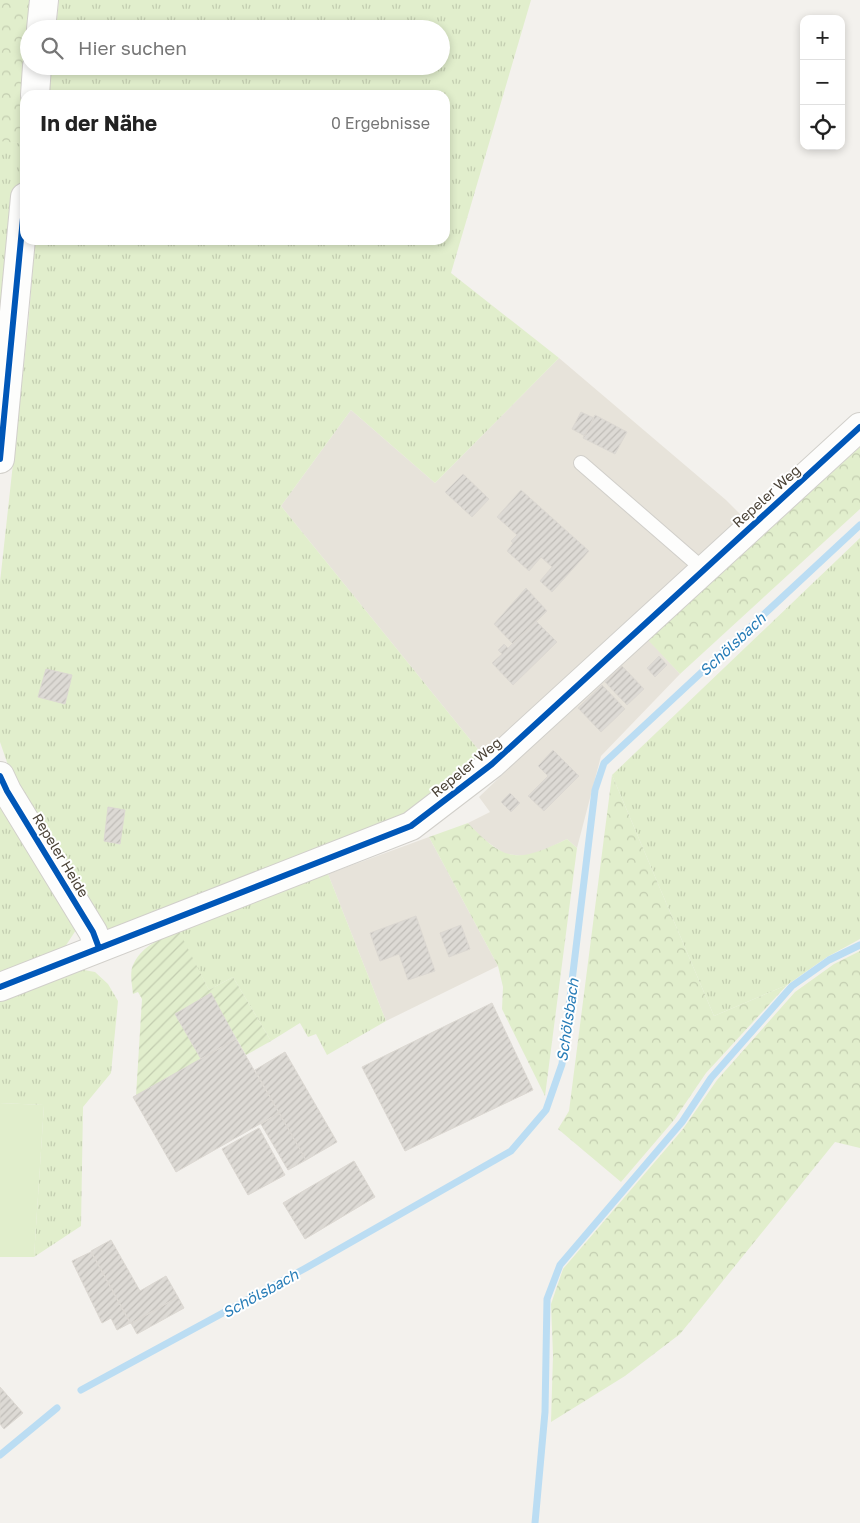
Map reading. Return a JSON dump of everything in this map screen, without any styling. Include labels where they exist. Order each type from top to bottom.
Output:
[{"type":"street","points":[[42,20],[44,0]]},
{"type":"street","points":[[36,90],[37,75]]},
{"type":"street","points":[[0,459],[20,245]]},
{"type":"street","name":"Repeler Weg","points":[[0,987],[411,826],[492,764],[860,427]]},
{"type":"street","name":"Repeler Heide","points":[[0,776],[7,791],[93,932],[99,948]]},
{"type":"lane","points":[[581,463],[703,569]]},
{"type":"shaded area","points":[[559,358],[726,500],[747,521],[490,764],[281,506],[351,410],[435,483]]},
{"type":"shaded area","points":[[646,637],[680,674],[601,756],[577,848],[567,839],[541,852],[524,856],[505,854],[483,839],[468,823],[490,812],[479,797]]},
{"type":"shaded area","points":[[429,837],[498,966],[386,1021],[328,874]]},
{"type":"green space","points":[[0,0],[39,0],[32,20],[20,20],[20,75],[28,75],[26,90],[20,90],[20,144],[0,141]]},
{"type":"green space","points":[[59,0],[531,0],[451,273],[559,358],[435,483],[351,410],[281,506],[490,764],[401,821],[104,932],[16,788],[0,742],[0,582],[28,327],[35,245],[450,245],[450,90],[50,90],[51,75],[450,75],[450,20],[57,20]]},
{"type":"green space","points":[[0,140],[20,143],[20,184],[0,385]]},
{"type":"green space","points":[[860,447],[860,509],[680,674],[648,640]]},
{"type":"green space","points":[[860,538],[860,939],[827,957],[787,985],[714,1016],[612,775]]},
{"type":"green space","points":[[612,775],[714,1016],[787,985],[706,1073],[674,1120],[621,1182],[558,1129],[569,1111]]},
{"type":"green space","points":[[0,788],[76,930],[61,953],[0,976]]},
{"type":"green space","points":[[468,823],[493,846],[503,852],[514,855],[537,852],[567,839],[577,848],[545,1096],[502,1009],[503,987],[498,966],[429,837]]},
{"type":"green space","points":[[328,874],[386,1021],[327,1055],[316,1034],[308,1037],[300,1023],[271,1041],[233,977],[209,990],[177,929]]},
{"type":"green space","points":[[179,931],[209,990],[233,977],[271,1041],[246,1055],[211,995],[175,1014],[201,1059],[136,1096],[142,999],[138,992],[133,994],[132,966],[142,951],[160,939]]},
{"type":"green space","points":[[860,951],[860,1148],[835,1142],[680,1334],[625,1376],[551,1422],[553,1355],[551,1304],[563,1269],[683,1129],[717,1080],[795,992],[834,964]]},
{"type":"green space","points":[[73,968],[95,972],[108,984],[118,1001],[111,1073],[83,1107],[81,1226],[34,1257],[44,1105],[0,1103],[0,994]]},
{"type":"green space","points":[[0,1103],[44,1105],[34,1257],[0,1257]]},
{"type":"building","points":[[581,412],[594,418],[585,436],[572,429]]},
{"type":"building","points":[[595,415],[627,432],[615,454],[583,438]]},
{"type":"building","points":[[463,474],[489,499],[472,517],[445,492]]},
{"type":"building","points":[[521,490],[589,551],[552,592],[540,581],[552,567],[541,557],[529,571],[507,551],[513,543],[511,541],[517,535],[497,517]]},
{"type":"building","points":[[526,588],[547,611],[513,644],[494,624]]},
{"type":"building","points":[[536,621],[557,642],[513,685],[492,663],[502,654],[498,650],[504,644],[508,648]]},
{"type":"building","points":[[659,656],[667,665],[655,677],[647,668]]},
{"type":"building","points":[[622,666],[644,689],[627,705],[605,682]]},
{"type":"building","points":[[46,669],[72,675],[65,704],[38,697]]},
{"type":"building","points":[[602,685],[625,709],[601,732],[578,708]]},
{"type":"building","points":[[553,750],[579,776],[544,811],[528,796],[548,776],[538,766]]},
{"type":"building","points":[[510,793],[520,803],[511,812],[501,802]]},
{"type":"building","points":[[108,807],[125,810],[120,844],[104,841]]},
{"type":"building","points":[[416,916],[435,971],[408,980],[399,954],[380,961],[370,933]]},
{"type":"building","points":[[461,925],[470,949],[449,957],[440,933]]},
{"type":"building","points":[[211,993],[236,1039],[201,1059],[175,1014]]},
{"type":"building","points":[[492,1003],[533,1090],[405,1151],[362,1067]]},
{"type":"building","points":[[236,1039],[279,1113],[176,1172],[133,1097]]},
{"type":"building","points":[[285,1052],[337,1142],[306,1160],[255,1070]]},
{"type":"building","points":[[279,1113],[306,1160],[288,1170],[261,1124]]},
{"type":"building","points":[[259,1128],[285,1175],[248,1195],[222,1149]]},
{"type":"building","points":[[354,1161],[375,1197],[305,1239],[283,1203]]},
{"type":"building","points":[[111,1240],[140,1291],[166,1276],[178,1297],[131,1324],[91,1251]]},
{"type":"building","points":[[91,1252],[130,1323],[117,1330],[111,1318],[102,1323],[72,1261]]},
{"type":"building","points":[[178,1297],[184,1308],[137,1334],[131,1323]]},
{"type":"building","points":[[0,1387],[23,1413],[4,1429],[0,1424]]},
{"type":"waterway","name":"Schölsbach","points":[[81,1390],[304,1269],[511,1151],[546,1110],[562,1064],[595,790],[604,763],[860,525]]},
{"type":"waterway","points":[[535,1523],[545,1412],[547,1299],[560,1265],[682,1122],[711,1078],[792,986],[829,960],[860,945]]},
{"type":"waterway","name":"Schölsbach","points":[[0,1455],[57,1408]]},
{"type":"cycle path","points":[[0,459],[20,245]]},
{"type":"cycle path","points":[[0,987],[411,826],[492,764],[860,427]]},
{"type":"cycle path","points":[[0,776],[7,791],[93,932],[99,948]]}]
